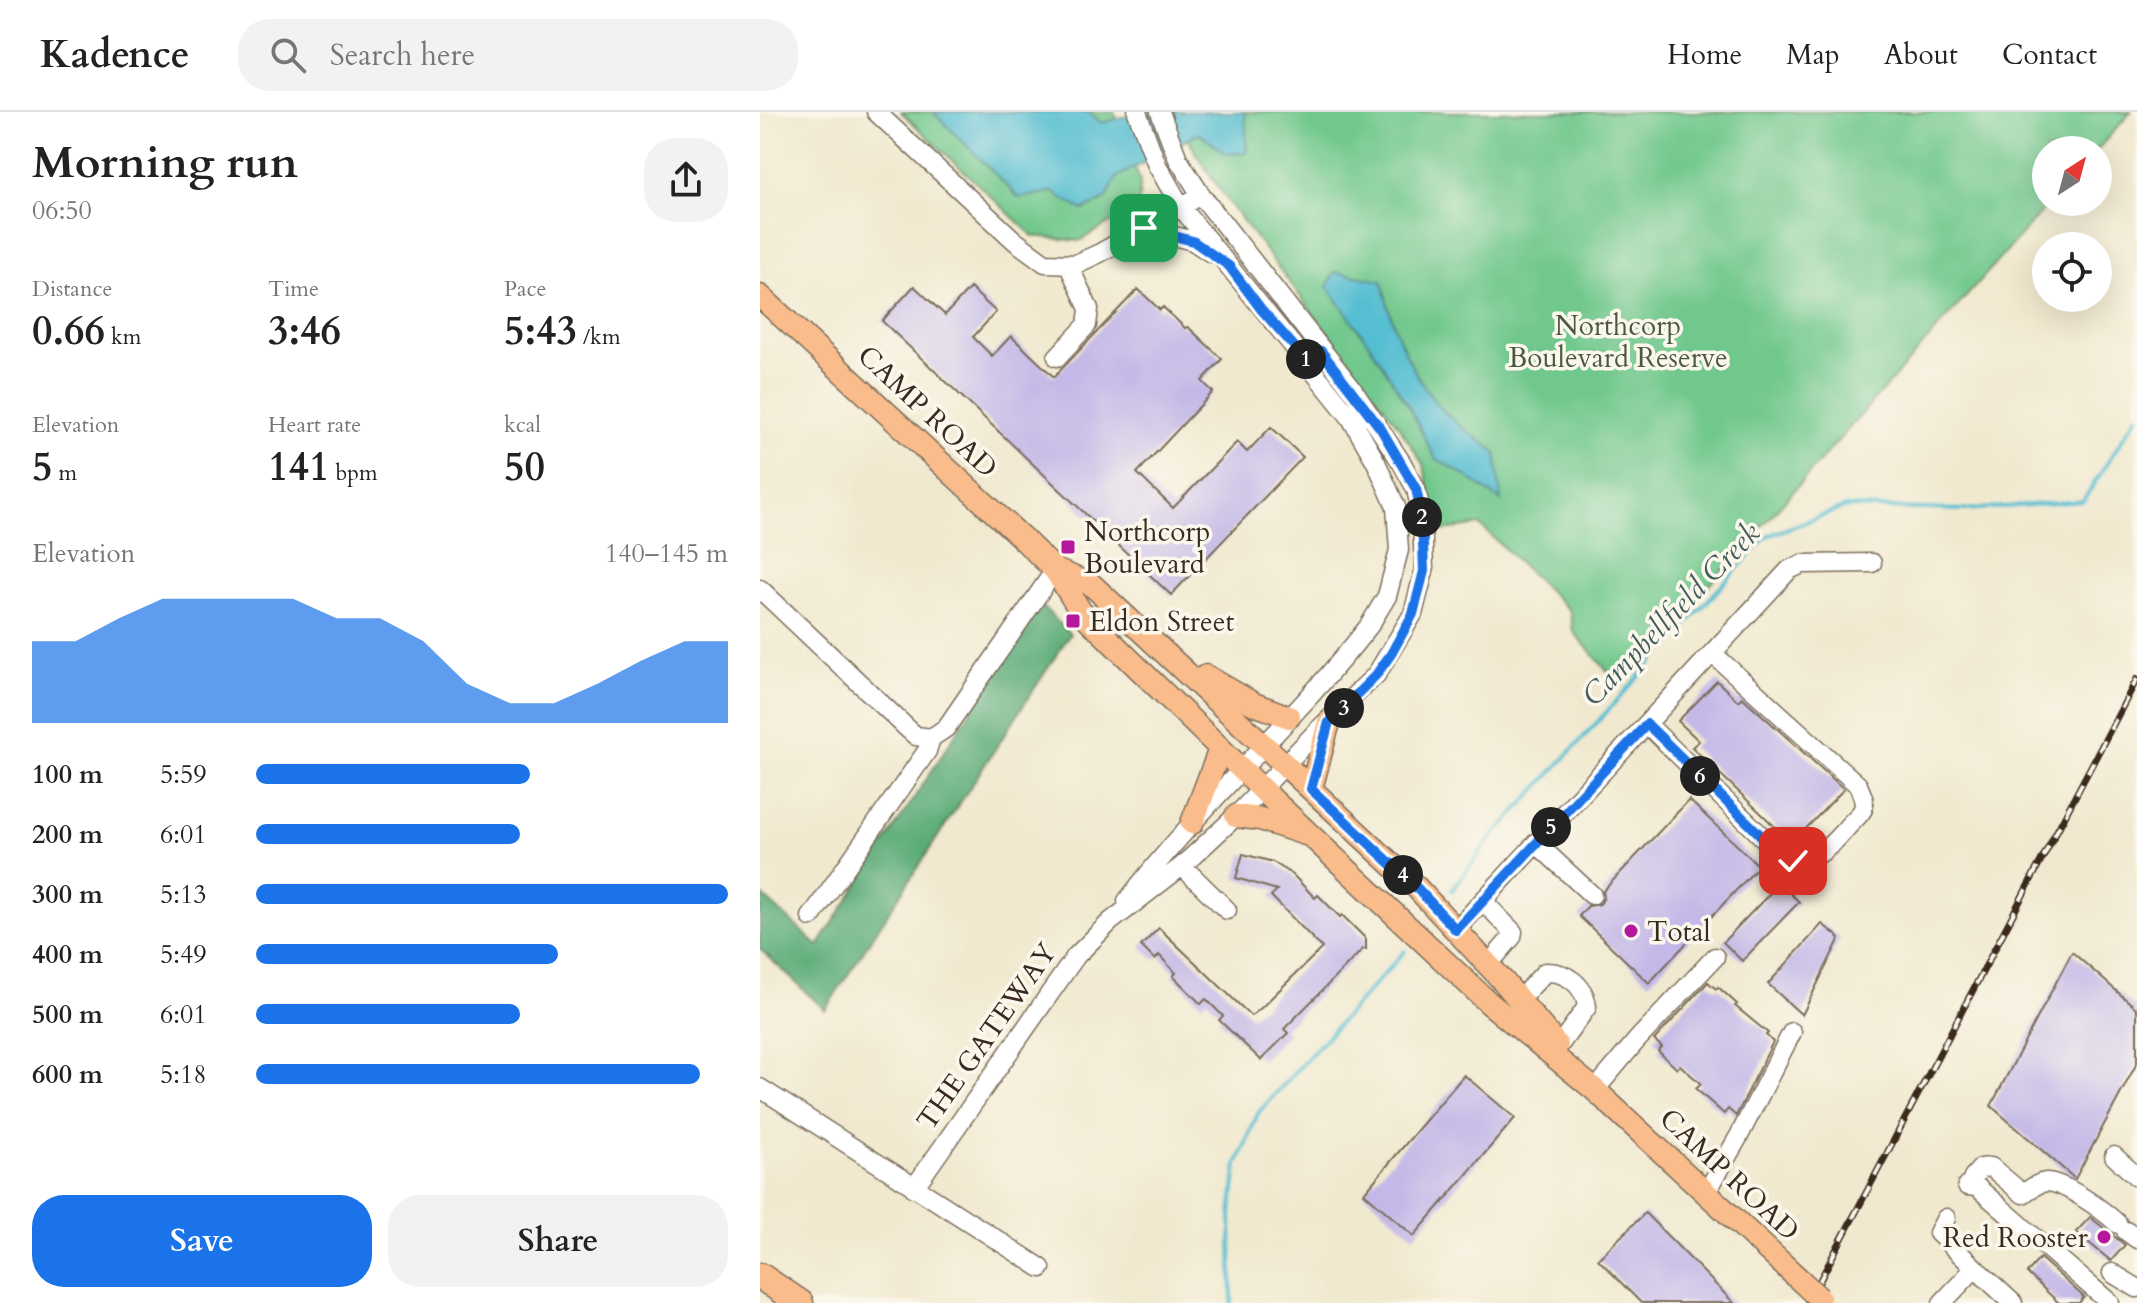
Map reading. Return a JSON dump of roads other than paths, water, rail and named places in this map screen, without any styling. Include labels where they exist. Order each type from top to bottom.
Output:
[{"type":"highway","points":[[760,1276],[800,1303]]},
{"type":"main road","name":"CAMP ROAD","points":[[760,296],[1055,570],[1081,612],[1310,835],[1489,1003],[1595,1090],[1821,1300]]},
{"type":"main road","name":"CAMP ROAD","points":[[1055,570],[1092,585],[1417,888],[1519,1000],[1595,1090]]},
{"type":"main road","points":[[1161,647],[1239,696],[1289,717]]},
{"type":"main road","points":[[1311,789],[1329,722]]},
{"type":"main road","points":[[1192,823],[1220,749]]},
{"type":"main road","points":[[1236,816],[1310,835]]},
{"type":"street","points":[[876,112],[1015,241],[1045,263],[1076,264],[1201,195]]},
{"type":"street","points":[[1137,112],[1157,165],[1181,207],[1261,309],[1314,356],[1381,429],[1416,489],[1422,516],[1424,571],[1413,614],[1404,633],[1376,675],[1262,789]]},
{"type":"street","points":[[1160,112],[1178,159],[1314,356],[1376,462],[1396,507],[1399,550],[1387,596],[1369,626],[1242,770]]},
{"type":"street","points":[[1144,228],[1193,241],[1229,266]]},
{"type":"street","points":[[1057,357],[1087,325],[1089,309],[1068,264]]},
{"type":"street","points":[[1456,930],[1789,570],[1802,564],[1872,563]]},
{"type":"street","points":[[811,917],[927,751],[931,738],[946,728],[1055,570]]},
{"type":"street","points":[[760,589],[909,730],[916,736],[931,738]]},
{"type":"street","points":[[1647,724],[1782,856],[1793,861],[1811,858],[1830,847],[1863,809],[1864,797],[1858,785],[1712,653]]},
{"type":"street","name":"THE GATEWAY","points":[[914,1188],[1071,962],[1110,922],[1162,855],[1242,770]]},
{"type":"street","name":"THE GATEWAY","points":[[1110,922],[1182,866],[1262,789]]},
{"type":"street","points":[[1536,843],[1592,895]]},
{"type":"street","points":[[1182,866],[1227,910]]},
{"type":"street","points":[[1483,901],[1513,932],[1488,965]]},
{"type":"street","points":[[1595,1090],[1715,957]]},
{"type":"street","points":[[1519,1000],[1545,972],[1561,973],[1585,995],[1587,1007],[1558,1047]]},
{"type":"street","points":[[1706,1193],[1792,1032]]},
{"type":"street","points":[[760,1088],[1041,1268]]},
{"type":"street","points":[[2114,1156],[2137,1177]]},
{"type":"street","points":[[2110,1303],[1977,1187],[1967,1185],[1981,1168],[1991,1167],[2023,1194],[2042,1182],[2058,1185],[2103,1211],[2127,1231]]},
{"type":"street","points":[[1946,1218],[1938,1233],[2013,1303]]},
{"type":"street","points":[[1942,1303],[1975,1268]]},
{"type":"street","points":[[2112,1273],[2137,1288]]},
{"type":"water","points":[[933,112],[1088,112],[1102,123],[1141,112],[1245,112],[1247,153],[1226,154],[1199,133],[1117,177],[1106,199],[1083,210],[1052,192],[1019,198]]},
{"type":"water","points":[[1335,272],[1382,281],[1399,339],[1417,376],[1455,422],[1496,452],[1501,501],[1435,458],[1410,409],[1370,345],[1327,286]]},
{"type":"waterway","name":"Campbellfield Creek","points":[[1452,890],[1488,842],[1767,536],[1846,507],[1965,510],[2083,501],[2137,416]]},
{"type":"waterway","name":"Campbellfield Creek","points":[[1232,1303],[1231,1214],[1237,1165],[1258,1113],[1405,951]]},
{"type":"railway","points":[[1808,1303],[2137,679]]},
{"type":"place","name":"Northcorp Boulevard","points":[[1068,547]]},
{"type":"place","name":"Eldon Street","points":[[1073,621]]},
{"type":"place","name":"Total","points":[[1631,931]]},
{"type":"place","name":"Red Rooster","points":[[2104,1237]]},
{"type":"park label","name":"Northcorp Boulevard Reserve","points":[[1618,341]]}]
